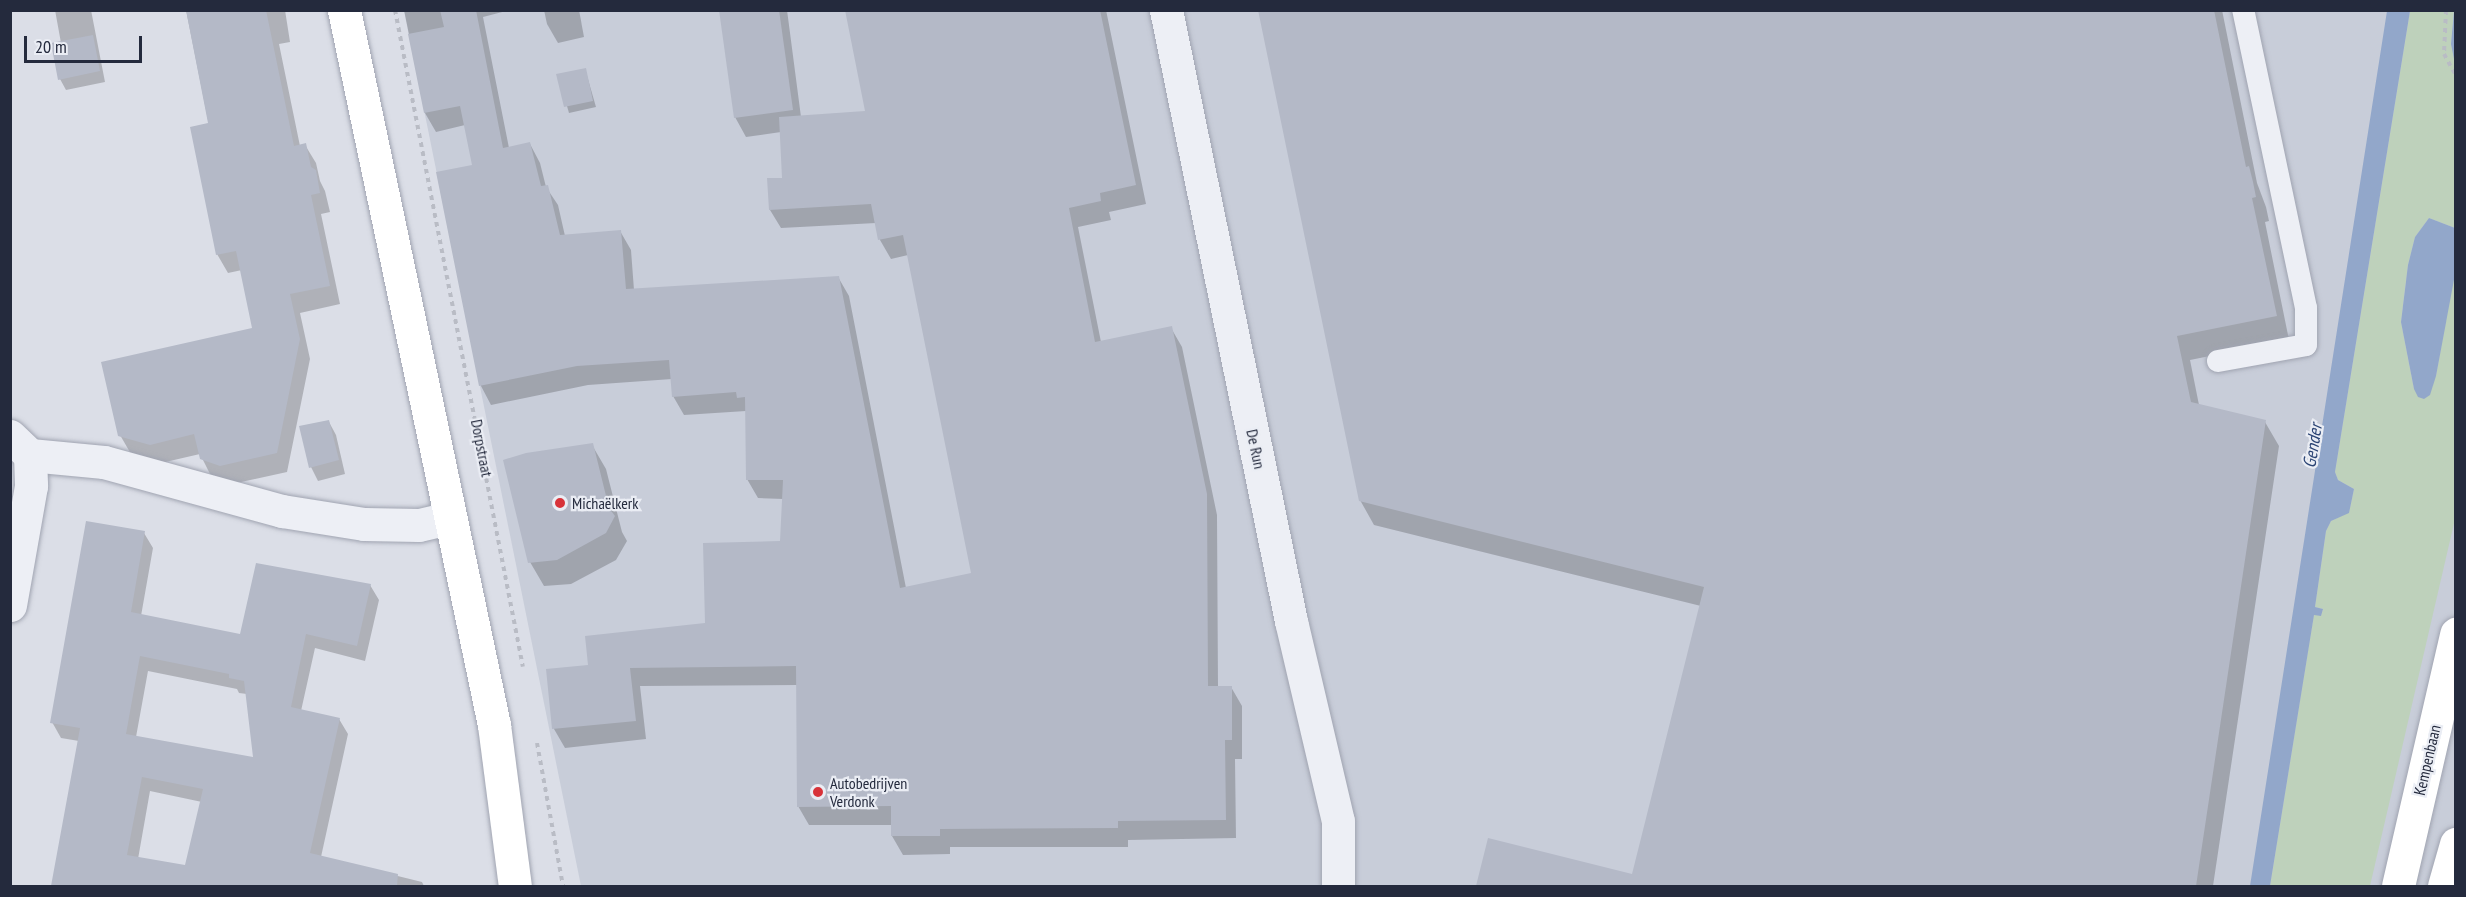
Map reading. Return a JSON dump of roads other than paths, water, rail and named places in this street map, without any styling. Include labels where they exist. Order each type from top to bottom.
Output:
[{"type":"street","points":[[344,10],[494,725],[515,886]]},
{"type":"street","name":"De Run","points":[[1166,10],[1291,621],[1338,821],[1338,886]]},
{"type":"street","points":[[10,605],[31,486],[20,446],[104,462],[282,511],[364,524],[419,525],[449,518]]},
{"type":"street","name":"Kempenbaan","points":[[2398,886],[2456,634]]},
{"type":"street","points":[[2444,886],[2456,844]]},
{"type":"lane","points":[[2218,361],[2306,345],[2306,308],[2243,10]]},
{"type":"water","points":[[2387,11],[2410,11],[2335,472],[2338,480],[2354,489],[2349,513],[2331,521],[2326,531],[2315,607],[2323,609],[2321,616],[2314,615],[2270,886],[2250,886]]},
{"type":"water","points":[[2454,11],[2456,11],[2455,64],[2451,44]]},
{"type":"water","points":[[2429,218],[2455,228],[2456,269],[2436,376],[2430,395],[2424,399],[2418,397],[2414,389],[2401,322],[2408,265],[2415,237]]},
{"type":"place","name":"Michaëlkerk","points":[[560,503]]},
{"type":"place","name":"Autobedrijven Verdonk","points":[[818,792]]},
{"type":"water label","name":"Gender","points":[[2313,446]]}]
